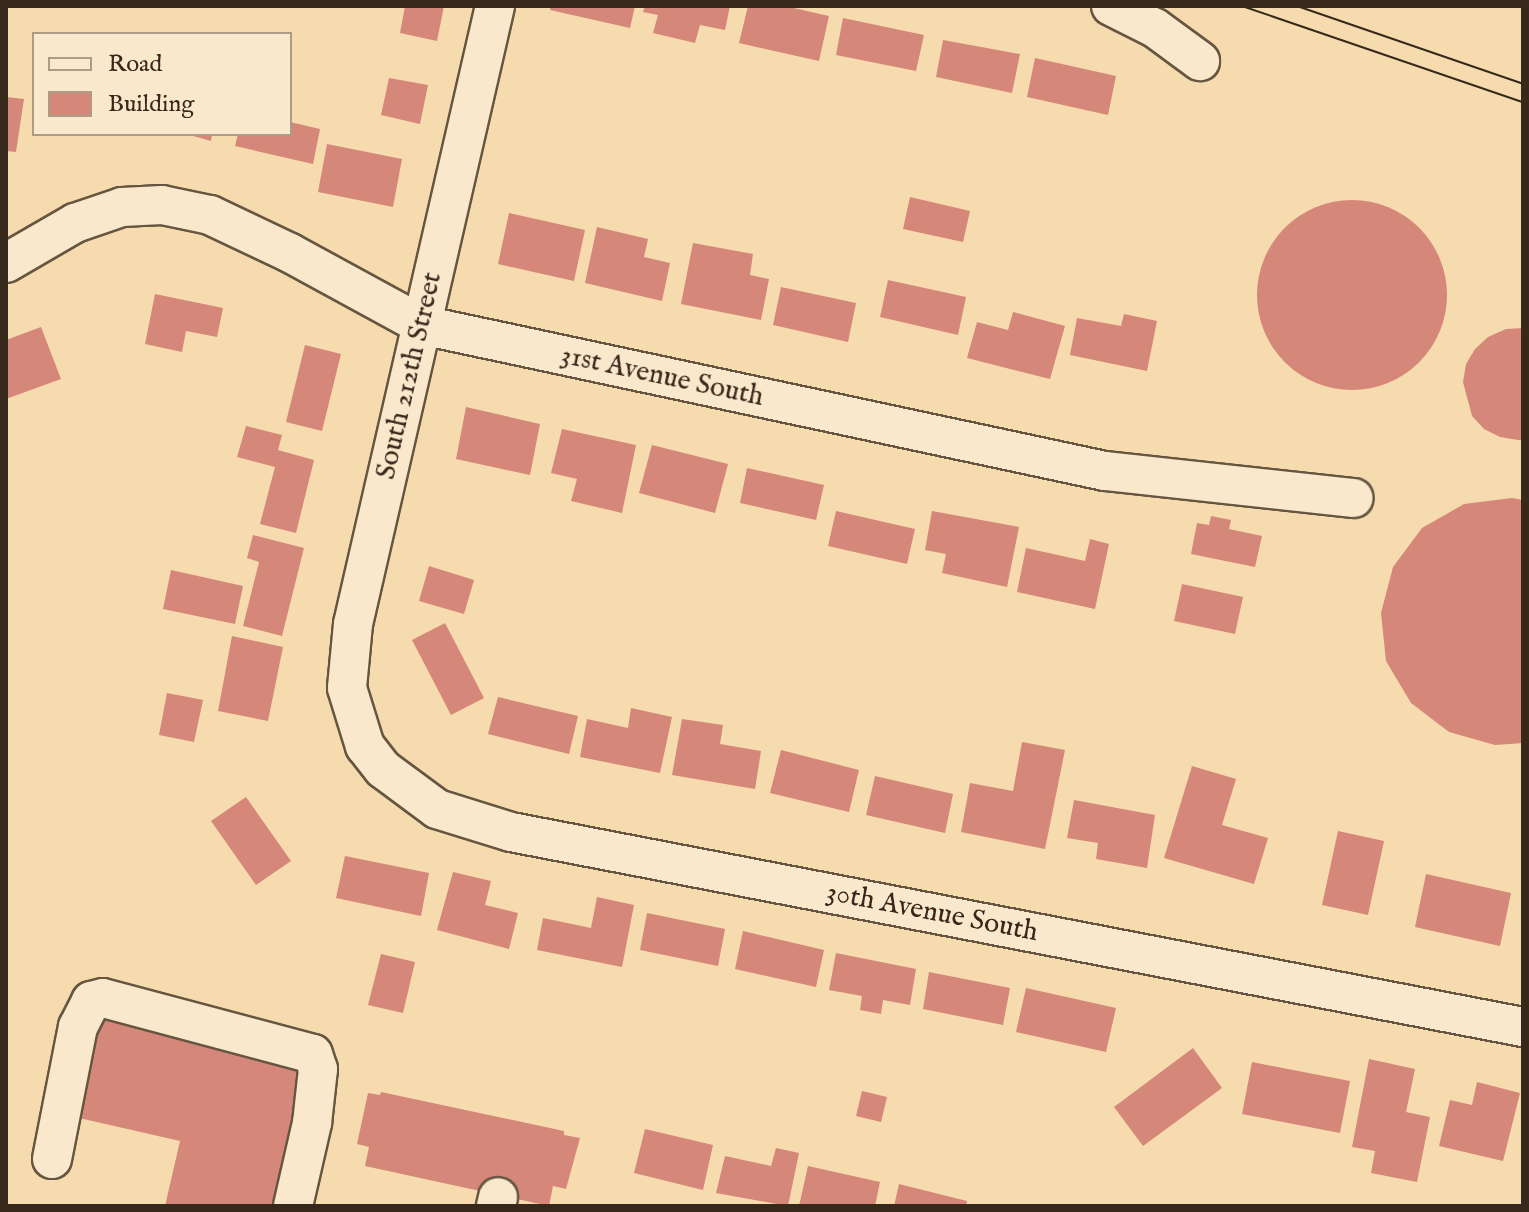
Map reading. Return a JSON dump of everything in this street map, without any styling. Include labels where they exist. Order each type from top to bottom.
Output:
[{"type":"street","name":"South 212th Street","points":[[365,746],[347,688],[353,624],[495,6]]},
{"type":"street","points":[[1111,6],[1155,28],[1200,61]]},
{"type":"street","name":"31st Avenue South","points":[[6,263],[75,223],[122,207],[162,205],[210,215],[290,253],[422,325],[1105,471],[1354,498]]},
{"type":"street","name":"30th Avenue South","points":[[365,746],[391,776],[437,809],[511,832],[1523,1027]]},
{"type":"street","points":[[52,1159],[78,1027],[91,1001],[103,998],[313,1054],[318,1069],[312,1123],[293,1206]]},
{"type":"building","points":[[405,6],[444,6],[437,41],[400,33]]},
{"type":"building","points":[[551,6],[635,6],[630,28],[550,10]]},
{"type":"building","points":[[645,6],[730,6],[725,30],[700,25],[695,43],[653,33],[658,15],[643,12]]},
{"type":"building","points":[[748,6],[785,6],[829,16],[819,61],[739,43]]},
{"type":"building","points":[[843,18],[924,35],[916,71],[836,55]]},
{"type":"building","points":[[943,40],[1020,54],[1012,93],[936,77]]},
{"type":"building","points":[[1035,58],[1116,76],[1108,115],[1027,97]]},
{"type":"building","points":[[389,78],[428,85],[420,124],[381,115]]},
{"type":"building","points":[[6,97],[24,99],[16,152],[6,151]]},
{"type":"building","points":[[292,122],[320,129],[313,164],[235,146],[238,136],[292,136]]},
{"type":"building","points":[[193,136],[212,136],[211,141]]},
{"type":"building","points":[[327,144],[402,159],[393,207],[318,192]]},
{"type":"building","points":[[910,197],[970,211],[963,242],[903,229]]},
{"type":"building","points":[[1352,200],[1388,207],[1419,228],[1440,259],[1447,295],[1440,331],[1419,362],[1388,383],[1352,390],[1316,383],[1285,362],[1264,331],[1257,295],[1264,259],[1285,228],[1316,207]]},
{"type":"building","points":[[509,213],[585,230],[574,281],[498,264]]},
{"type":"building","points":[[597,227],[648,239],[644,257],[670,263],[662,301],[585,283]]},
{"type":"building","points":[[693,243],[753,254],[750,275],[769,279],[761,320],[681,304]]},
{"type":"building","points":[[888,280],[966,297],[958,335],[880,317]]},
{"type":"building","points":[[781,287],[856,303],[848,342],[773,325]]},
{"type":"building","points":[[155,294],[223,308],[217,337],[186,331],[182,352],[145,344]]},
{"type":"building","points":[[1013,312],[1065,326],[1050,379],[967,358],[977,322],[1008,330]]},
{"type":"building","points":[[1124,314],[1157,321],[1147,371],[1070,355],[1077,318],[1121,326]]},
{"type":"building","points":[[41,327],[61,379],[6,399],[6,340]]},
{"type":"building","points":[[1523,328],[1523,440],[1518,440],[1500,437],[1484,429],[1472,416],[1463,382],[1466,364],[1475,349],[1488,337],[1506,329]]},
{"type":"building","points":[[305,345],[341,354],[322,431],[286,422]]},
{"type":"building","points":[[466,407],[540,424],[530,475],[456,459]]},
{"type":"building","points":[[246,426],[282,435],[278,450],[314,460],[296,533],[260,524],[275,467],[237,457]]},
{"type":"building","points":[[562,429],[636,445],[622,513],[571,501],[577,479],[551,473]]},
{"type":"building","points":[[652,445],[728,464],[715,513],[639,493]]},
{"type":"building","points":[[747,468],[824,485],[816,520],[740,503]]},
{"type":"building","points":[[1512,498],[1523,500],[1523,743],[1495,745],[1449,732],[1411,703],[1386,661],[1381,613],[1393,567],[1422,528],[1464,504]]},
{"type":"building","points":[[836,511],[915,529],[907,564],[828,546]]},
{"type":"building","points":[[932,511],[1019,527],[1007,587],[942,573],[946,554],[925,550]]},
{"type":"building","points":[[1211,516],[1231,520],[1229,529],[1262,536],[1255,567],[1191,554],[1197,523],[1209,525]]},
{"type":"building","points":[[253,535],[304,548],[282,636],[243,626],[259,562],[247,558]]},
{"type":"building","points":[[1090,539],[1109,544],[1095,609],[1017,592],[1026,548],[1085,561]]},
{"type":"building","points":[[429,566],[474,580],[464,614],[419,601]]},
{"type":"building","points":[[171,570],[243,586],[235,624],[163,609]]},
{"type":"building","points":[[1182,584],[1243,597],[1235,634],[1174,621]]},
{"type":"building","points":[[445,623],[484,698],[451,715],[412,640]]},
{"type":"building","points":[[232,636],[283,647],[268,721],[218,711]]},
{"type":"building","points":[[167,693],[203,700],[194,742],[159,735]]},
{"type":"building","points":[[498,697],[578,716],[569,754],[488,734]]},
{"type":"building","points":[[631,708],[672,717],[660,773],[580,757],[587,719],[628,728]]},
{"type":"building","points":[[682,719],[723,725],[720,744],[761,751],[755,789],[672,775]]},
{"type":"building","points":[[1022,742],[1065,750],[1045,849],[961,832],[970,783],[1013,791]]},
{"type":"building","points":[[781,750],[859,770],[849,812],[770,793]]},
{"type":"building","points":[[1192,766],[1236,779],[1222,825],[1268,838],[1254,884],[1164,858]]},
{"type":"building","points":[[875,776],[953,794],[945,833],[866,815]]},
{"type":"building","points":[[246,797],[291,861],[256,885],[211,821]]},
{"type":"building","points":[[1074,800],[1155,815],[1147,868],[1096,859],[1098,843],[1067,838]]},
{"type":"building","points":[[1338,831],[1384,841],[1368,915],[1322,905]]},
{"type":"building","points":[[345,856],[429,873],[421,916],[336,898]]},
{"type":"building","points":[[453,872],[491,881],[485,905],[518,913],[509,949],[437,930]]},
{"type":"building","points":[[1426,874],[1511,893],[1500,946],[1415,927]]},
{"type":"building","points":[[597,897],[634,905],[622,967],[537,950],[543,918],[591,928]]},
{"type":"building","points":[[647,913],[725,929],[718,966],[640,950]]},
{"type":"building","points":[[743,931],[824,950],[816,987],[735,969]]},
{"type":"building","points":[[836,953],[916,969],[910,1005],[883,1000],[881,1014],[860,1010],[862,996],[829,990]]},
{"type":"building","points":[[381,954],[415,962],[403,1013],[368,1005]]},
{"type":"building","points":[[929,972],[1010,988],[1003,1025],[923,1009]]},
{"type":"building","points":[[1026,988],[1116,1008],[1106,1052],[1016,1032]]},
{"type":"building","points":[[91,1012],[307,1063],[274,1206],[165,1206],[180,1141],[66,1115]]},
{"type":"building","points":[[1193,1048],[1222,1088],[1143,1146],[1114,1107]]},
{"type":"building","points":[[1369,1059],[1415,1069],[1406,1112],[1430,1117],[1417,1182],[1371,1173],[1375,1151],[1352,1147]]},
{"type":"building","points":[[1252,1062],[1350,1081],[1340,1133],[1242,1114]]},
{"type":"building","points":[[1477,1082],[1520,1093],[1503,1161],[1439,1146],[1450,1100],[1472,1105]]},
{"type":"building","points":[[862,1091],[887,1097],[881,1122],[856,1116]]},
{"type":"building","points":[[381,1092],[564,1131],[564,1135],[580,1138],[566,1189],[553,1186],[549,1206],[365,1166],[369,1147],[357,1144],[368,1093],[380,1095]]},
{"type":"building","points":[[645,1129],[713,1145],[703,1190],[634,1173]]},
{"type":"building","points":[[776,1148],[799,1153],[788,1206],[716,1193],[725,1156],[771,1166]]},
{"type":"building","points":[[808,1166],[880,1182],[875,1206],[799,1206]]},
{"type":"building","points":[[899,1184],[967,1201],[966,1206],[894,1206]]},
{"type":"tram line","points":[[1242,6],[1523,102]]},
{"type":"tram line","points":[[1297,6],[1523,84]]}]
